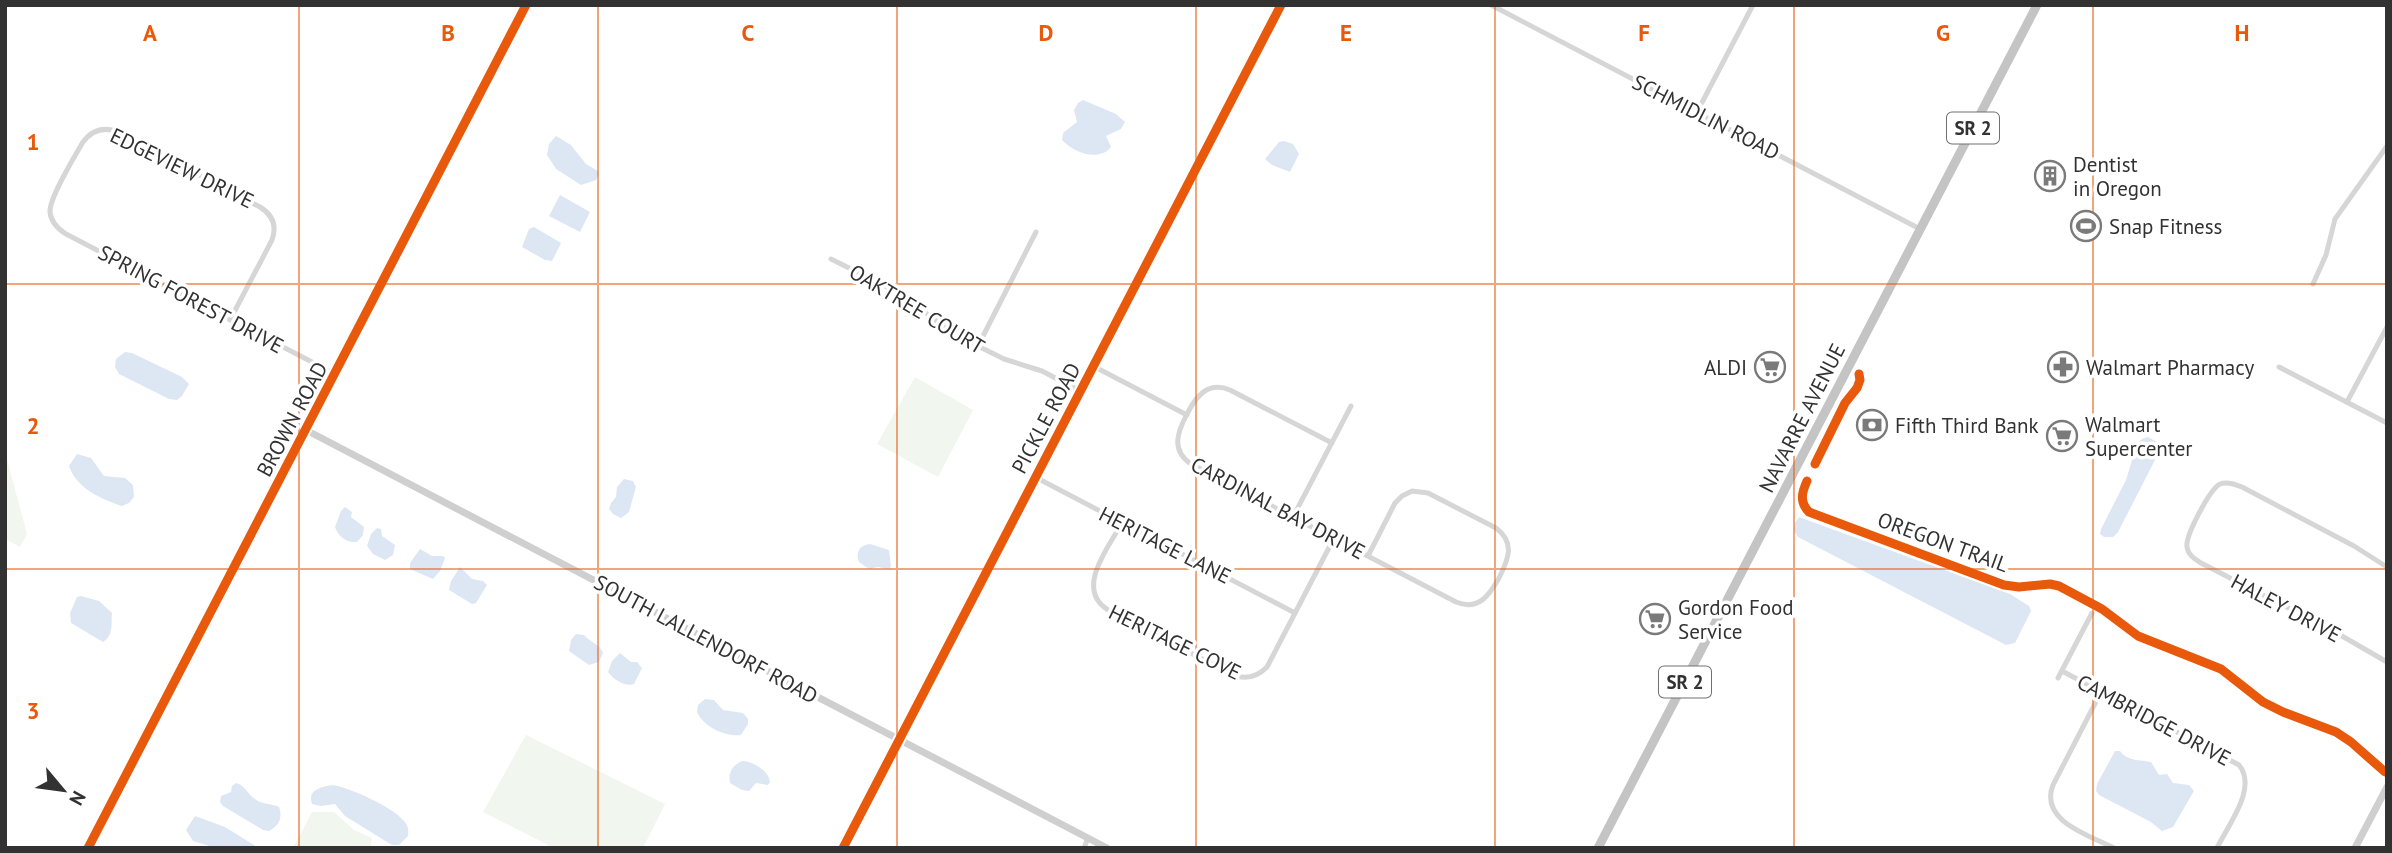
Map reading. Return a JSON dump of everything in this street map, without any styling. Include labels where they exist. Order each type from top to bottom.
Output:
[{"type":"highway","name":"NAVARRE AVENUE","points":[[1598,848],[2037,5]]},
{"type":"street","name":"BROWN ROAD","points":[[88,848],[526,5]]},
{"type":"street","name":"PICKLE ROAD","points":[[843,848],[1281,5]]},
{"type":"street","name":"SCHMIDLIN ROAD","points":[[1491,5],[1920,229]]},
{"type":"street","points":[[1697,113],[1753,5]]},
{"type":"street","name":"EDGEVIEW DRIVE","points":[[100,130],[110,129],[119,133],[260,207],[270,215],[275,228],[272,240],[230,320]]},
{"type":"street","name":"SPRING FOREST DRIVE","points":[[100,130],[89,135],[83,142],[53,199],[50,211],[55,226],[335,374]]},
{"type":"street","points":[[2313,284],[2326,255],[2335,219],[2387,146]]},
{"type":"street","points":[[978,346],[1036,232]]},
{"type":"street","name":"OAKTREE COURT","points":[[831,259],[897,292],[943,327],[978,346],[1004,359],[1042,371],[1080,391]]},
{"type":"street","points":[[2347,402],[2387,327]]},
{"type":"street","points":[[1093,366],[1186,415],[1199,394],[1208,388],[1222,387],[1332,443]]},
{"type":"street","points":[[2279,367],[2387,423]]},
{"type":"street","points":[[1293,517],[1351,406]]},
{"type":"street","name":"CARDINAL BAY DRIVE","points":[[1186,415],[1177,436],[1177,447],[1183,458],[1191,464],[1456,602],[1466,605],[1485,600],[1500,577],[1509,555],[1509,544],[1503,534],[1493,527],[1423,491],[1407,493],[1397,501],[1368,556]]},
{"type":"street","name":"SOUTH LALLENDORF ROAD","points":[[306,430],[1107,848]]},
{"type":"street","name":"HERITAGE LANE","points":[[1035,477],[1295,613]]},
{"type":"street","name":"HALEY DRIVE","points":[[2387,567],[2242,487],[2224,483],[2215,487],[2208,497],[2187,539],[2187,550],[2201,563],[2387,662]]},
{"type":"street","name":"HERITAGE COVE","points":[[1122,523],[1093,579],[1094,594],[1100,604],[1233,675],[1246,678],[1256,676],[1267,667],[1295,613]]},
{"type":"street","points":[[1295,613],[1334,538]]},
{"type":"street","name":"CAMBRIDGE DRIVE","points":[[2092,613],[2060,675],[2101,692],[2231,759],[2241,767],[2246,777],[2246,790],[2217,848]]},
{"type":"street","points":[[2101,692],[2053,785],[2050,800],[2052,810],[2058,818],[2114,848]]},
{"type":"street","points":[[2355,848],[2387,787]]},
{"type":"street","points":[[1083,848],[1088,838]]},
{"type":"shaded area","points":[[1083,100],[1116,114],[1125,122],[1121,129],[1106,136],[1111,147],[1106,152],[1086,154],[1073,149],[1062,140],[1063,133],[1077,122],[1074,110]]},
{"type":"shaded area","points":[[556,136],[571,145],[586,164],[598,171],[596,180],[581,185],[556,169],[547,155],[549,144]]},
{"type":"shaded area","points":[[1279,142],[1293,144],[1299,154],[1290,172],[1265,159]]},
{"type":"shaded area","points":[[560,195],[590,212],[580,232],[549,216]]},
{"type":"shaded area","points":[[534,227],[561,243],[552,261],[522,247],[529,229]]},
{"type":"shaded area","points":[[125,352],[182,377],[189,384],[182,396],[177,400],[169,399],[119,374],[115,367],[116,359]]},
{"type":"shaded area","points":[[915,377],[973,410],[938,477],[877,444]]},
{"type":"shaded area","points":[[2148,437],[2157,442],[2157,455],[2118,532],[2113,537],[2104,537],[2100,534],[2101,529],[2126,480],[2137,444]]},
{"type":"shaded area","points":[[5,452],[27,534],[20,547],[5,539]]},
{"type":"shaded area","points":[[77,454],[91,458],[104,476],[125,478],[133,485],[134,497],[129,503],[122,506],[114,503],[98,496],[77,481],[69,466]]},
{"type":"shaded area","points":[[624,479],[633,481],[636,487],[629,512],[621,518],[609,509],[616,497],[617,487]]},
{"type":"shaded area","points":[[345,507],[352,512],[351,517],[364,527],[363,535],[357,542],[343,538],[335,527]]},
{"type":"shaded area","points":[[1799,517],[2010,594],[2029,606],[2031,611],[2015,643],[2006,645],[1798,537],[1794,527]]},
{"type":"shaded area","points":[[377,528],[381,529],[382,536],[395,545],[393,555],[385,560],[373,554],[367,546],[371,534]]},
{"type":"shaded area","points":[[870,544],[889,550],[891,567],[869,569],[859,562],[859,550]]},
{"type":"shaded area","points":[[420,549],[432,556],[445,558],[440,571],[433,579],[410,569],[410,563]]},
{"type":"shaded area","points":[[460,567],[472,579],[483,581],[487,585],[476,603],[472,604],[449,590]]},
{"type":"shaded area","points":[[77,597],[99,601],[112,613],[110,633],[103,642],[71,623],[70,613]]},
{"type":"shaded area","points":[[576,634],[584,635],[600,647],[603,653],[599,662],[589,665],[569,651],[571,640]]},
{"type":"shaded area","points":[[620,653],[631,662],[637,662],[642,668],[634,684],[620,682],[608,672],[612,661]]},
{"type":"shaded area","points":[[705,699],[714,700],[723,710],[743,713],[748,724],[741,735],[722,733],[700,717],[697,712],[698,705]]},
{"type":"shaded area","points":[[526,735],[665,804],[643,848],[554,848],[483,812]]},
{"type":"shaded area","points":[[2115,751],[2120,751],[2130,758],[2151,762],[2159,775],[2167,774],[2173,783],[2189,785],[2194,791],[2173,827],[2162,831],[2151,822],[2099,795],[2096,791],[2097,784]]},
{"type":"shaded area","points":[[742,761],[760,767],[769,778],[768,785],[756,783],[749,791],[730,783],[732,770]]},
{"type":"shaded area","points":[[236,783],[258,801],[279,807],[280,818],[275,827],[269,831],[263,830],[223,806],[220,802],[221,796],[231,792]]},
{"type":"shaded area","points":[[332,785],[390,809],[406,824],[408,836],[399,845],[392,845],[345,816],[335,804],[312,804],[313,792]]},
{"type":"shaded area","points":[[312,812],[334,812],[354,830],[372,838],[370,848],[293,848]]},
{"type":"shaded area","points":[[195,816],[225,827],[259,848],[216,848],[193,841],[186,830]]},
{"type":"cycle path","points":[[88,848],[526,5]]},
{"type":"cycle path","points":[[843,848],[1281,5]]},
{"type":"cycle path","points":[[1815,464],[1845,403],[1857,388],[1859,374]]},
{"type":"cycle path","name":"OREGON TRAIL","points":[[1807,481],[1802,497],[1809,512],[2004,585],[2059,586],[2102,609],[2138,636],[2221,669],[2263,702],[2336,732],[2385,772]]},
{"type":"place","name":"Dentist in Oregon","points":[[2050,176]]},
{"type":"place","name":"Snap Fitness","points":[[2086,226]]},
{"type":"place","name":"ALDI","points":[[1770,367]]},
{"type":"place","name":"Walmart Pharmacy","points":[[2063,367]]},
{"type":"place","name":"Fifth Third Bank","points":[[1872,425]]},
{"type":"place","name":"Walmart Supercenter","points":[[2062,436]]},
{"type":"place","name":"Gordon Food Service","points":[[1655,619]]}]
